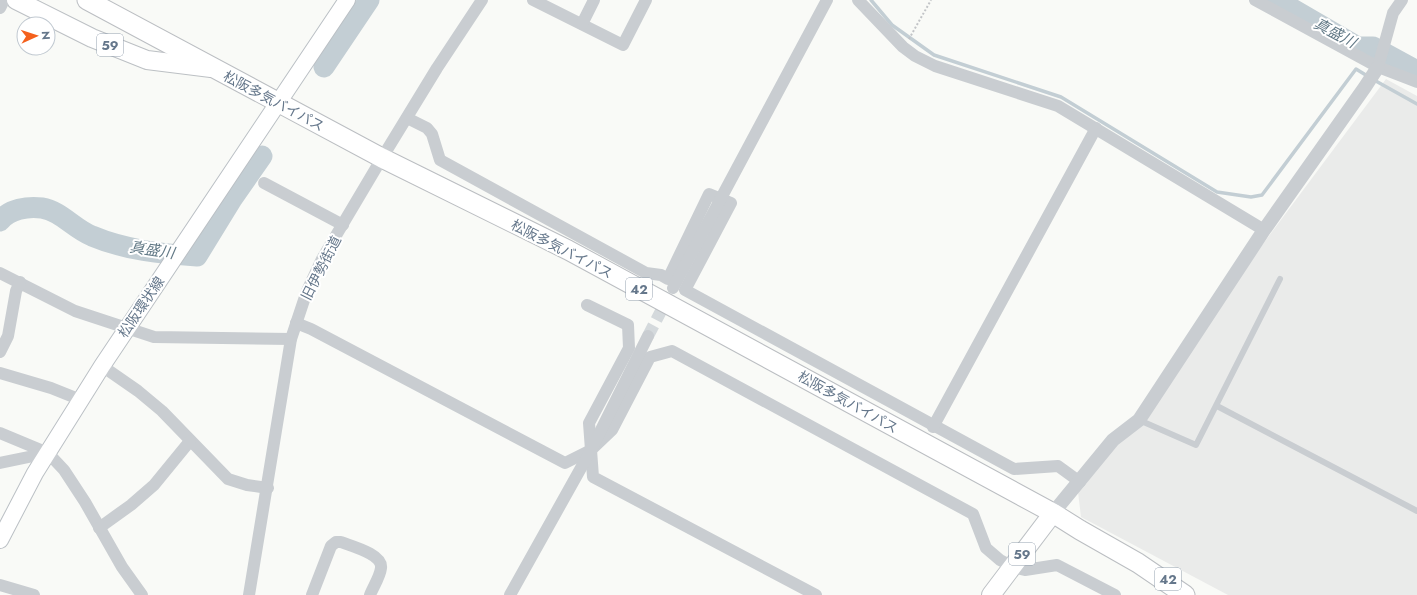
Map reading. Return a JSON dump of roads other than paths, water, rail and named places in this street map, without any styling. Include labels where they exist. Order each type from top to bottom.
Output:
[{"type":"highway","name":"松阪多気バイパス","points":[[87,0],[382,158],[568,250],[1053,513],[1080,530],[1197,595]]},
{"type":"highway","name":"松阪多気バイパス","points":[[1138,563],[1185,595]]},
{"type":"main road","name":"59","points":[[16,0],[92,38],[147,60],[212,68]]},
{"type":"main road","name":"松阪環状線","points":[[0,540],[16,507],[102,366],[347,0]]},
{"type":"main road","name":"59","points":[[991,595],[1053,513]]},
{"type":"street","points":[[0,8],[4,0]]},
{"type":"street","name":"旧伊勢街道","points":[[249,595],[268,488],[291,339],[306,291],[382,158],[482,0]]},
{"type":"street","points":[[582,24],[594,0]]},
{"type":"street","points":[[538,1],[623,45],[646,0]]},
{"type":"street","points":[[673,288],[827,0]]},
{"type":"street","points":[[858,0],[903,47],[915,56],[935,66],[1058,106],[1264,230]]},
{"type":"street","points":[[1255,0],[1376,69],[1417,82]]},
{"type":"street","points":[[1053,513],[1113,440],[1139,420],[1264,230],[1367,84],[1376,69],[1393,13],[1402,0]]},
{"type":"street","points":[[407,118],[427,128],[432,134],[440,160],[646,273],[662,275],[668,279],[709,194],[721,198],[731,204],[685,290],[1014,469],[1058,466],[1080,482]]},
{"type":"street","points":[[933,426],[1096,128]]},
{"type":"street","points":[[264,183],[343,225]]},
{"type":"street","points":[[0,273],[75,311],[154,337],[167,339],[291,339]]},
{"type":"street","points":[[0,352],[8,336],[16,291],[20,282]]},
{"type":"street","points":[[587,305],[628,325],[629,348],[589,423],[593,476],[816,595]]},
{"type":"street","points":[[296,323],[311,328],[565,463],[591,450],[612,430],[650,357],[672,351],[973,514],[986,548],[1000,560],[1013,567],[1025,570],[1057,565],[1115,595]]},
{"type":"street","points":[[510,595],[591,450],[648,336]]},
{"type":"street","points":[[102,366],[138,391],[156,406],[228,479],[247,485],[268,488]]},
{"type":"street","points":[[0,373],[51,388],[81,400]]},
{"type":"street","points":[[0,433],[48,453],[64,470],[77,488],[122,568],[142,595]]},
{"type":"street","points":[[100,528],[131,505],[154,485],[190,441]]},
{"type":"street","points":[[0,463],[48,453]]},
{"type":"street","points":[[312,595],[331,546],[336,542],[341,542],[376,556],[380,561],[382,568],[370,595]]},
{"type":"street","points":[[0,585],[34,595]]},
{"type":"lane","points":[[1139,420],[1196,445],[1280,279]]},
{"type":"lane","points":[[1217,406],[1417,510]]},
{"type":"waterway","name":"真盛川","points":[[324,67],[369,0]]},
{"type":"waterway","points":[[871,0],[892,25],[934,55],[1061,97],[1217,192],[1251,197],[1262,195],[1356,69],[1369,77]]},
{"type":"waterway","name":"真盛川","points":[[1277,0],[1358,47],[1373,47],[1417,71]]},
{"type":"waterway","points":[[1374,80],[1417,104]]},
{"type":"waterway","name":"真盛川","points":[[0,221],[8,214],[19,209],[42,208],[61,216],[85,233],[117,245],[170,254],[197,256],[232,199],[262,156]]},
{"type":"tunnel","points":[[648,336],[673,288]]}]
